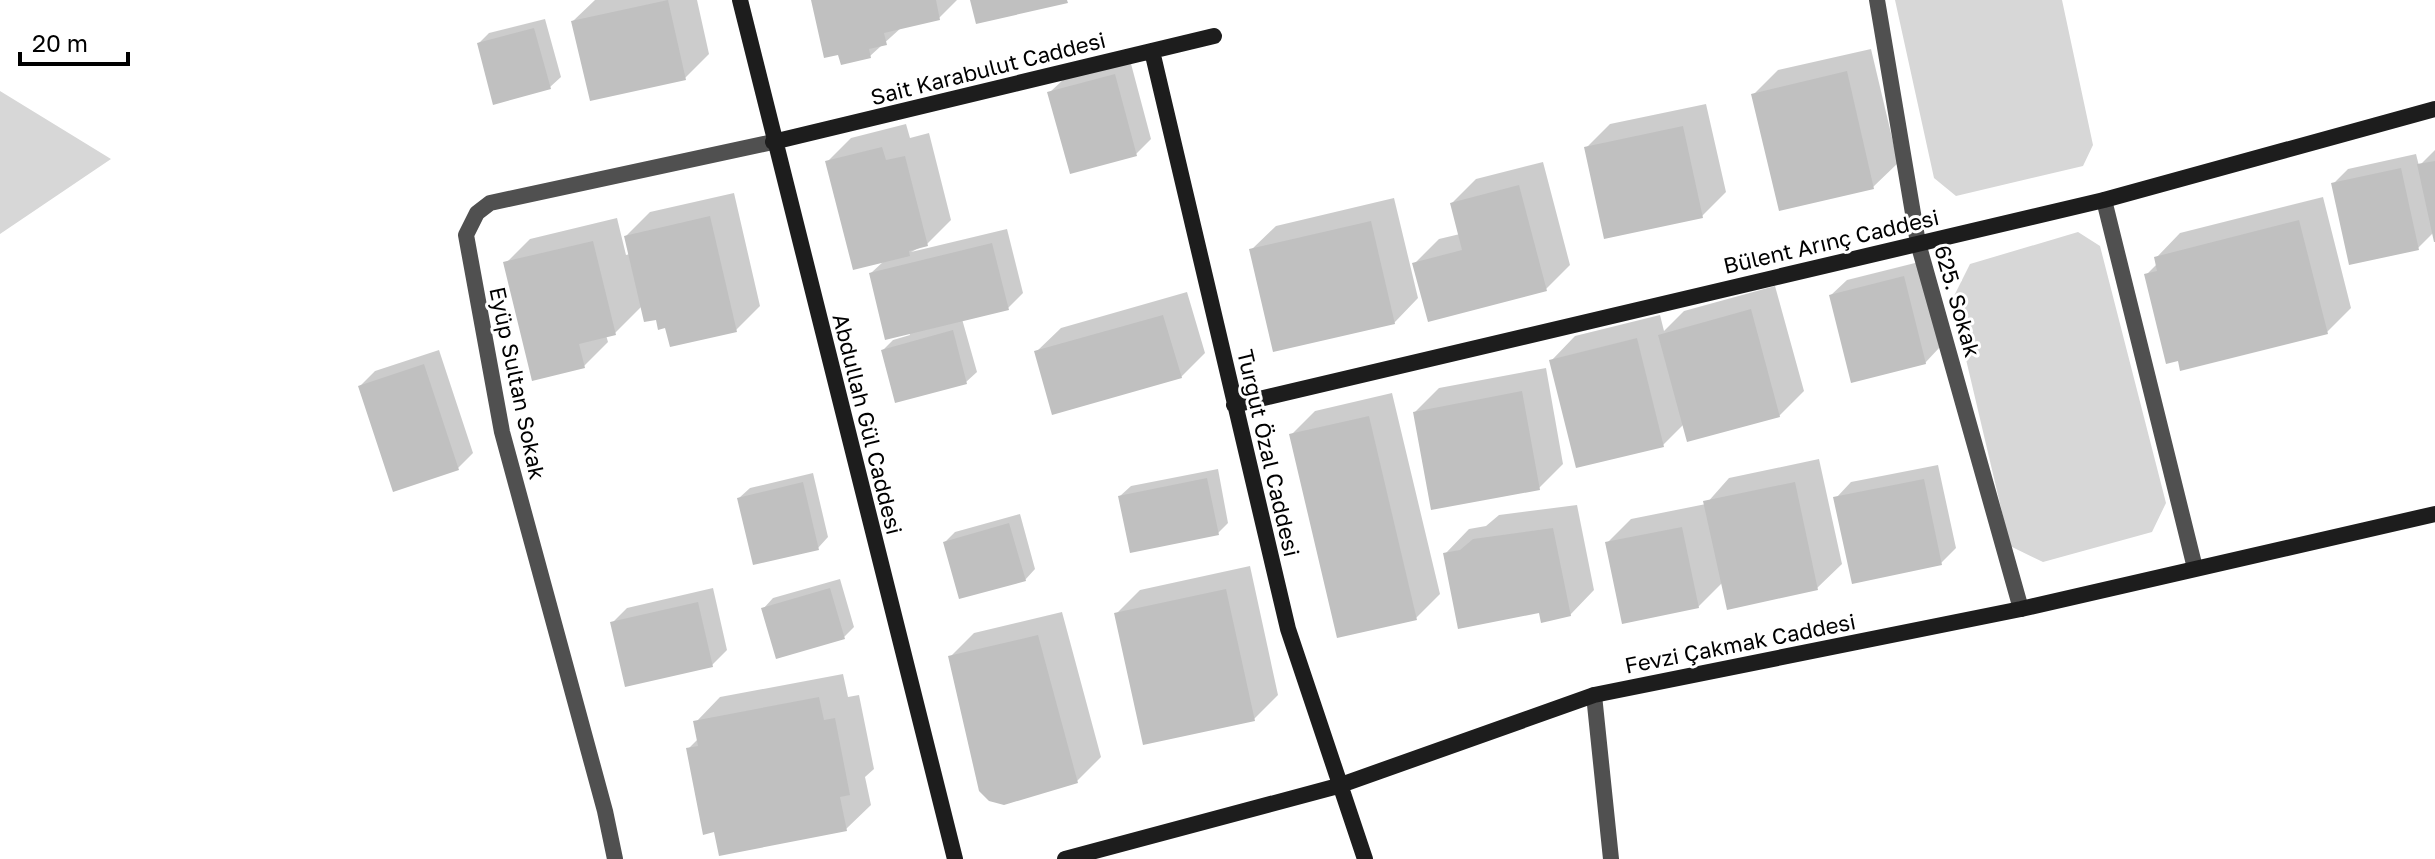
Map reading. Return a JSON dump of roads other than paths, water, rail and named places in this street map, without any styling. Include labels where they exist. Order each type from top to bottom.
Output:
[{"type":"street","name":"Abdullah Gül Caddesi","points":[[740,0],[773,142],[955,859]]},
{"type":"street","name":"625. Sokak","points":[[1877,0],[1918,243],[2021,609]]},
{"type":"street","name":"Sait Karabulut Caddesi","points":[[773,142],[1214,36]]},
{"type":"street","name":"Turgut Özal Caddesi","points":[[1152,51],[1288,629],[1338,786],[1365,859]]},
{"type":"street","name":"Bülent Arınç Caddesi","points":[[1234,405],[2104,200],[2435,109]]},
{"type":"street","name":"Eyüp Sultan Sokak","points":[[615,859],[605,811],[502,432],[466,235],[477,213],[490,203],[773,142]]},
{"type":"street","points":[[2104,200],[2195,568]]},
{"type":"street","name":"Fevzi Çakmak Caddesi","points":[[1065,859],[1338,786],[1594,695],[2021,609],[2435,514]]},
{"type":"street","points":[[1594,695],[1611,859]]}]
